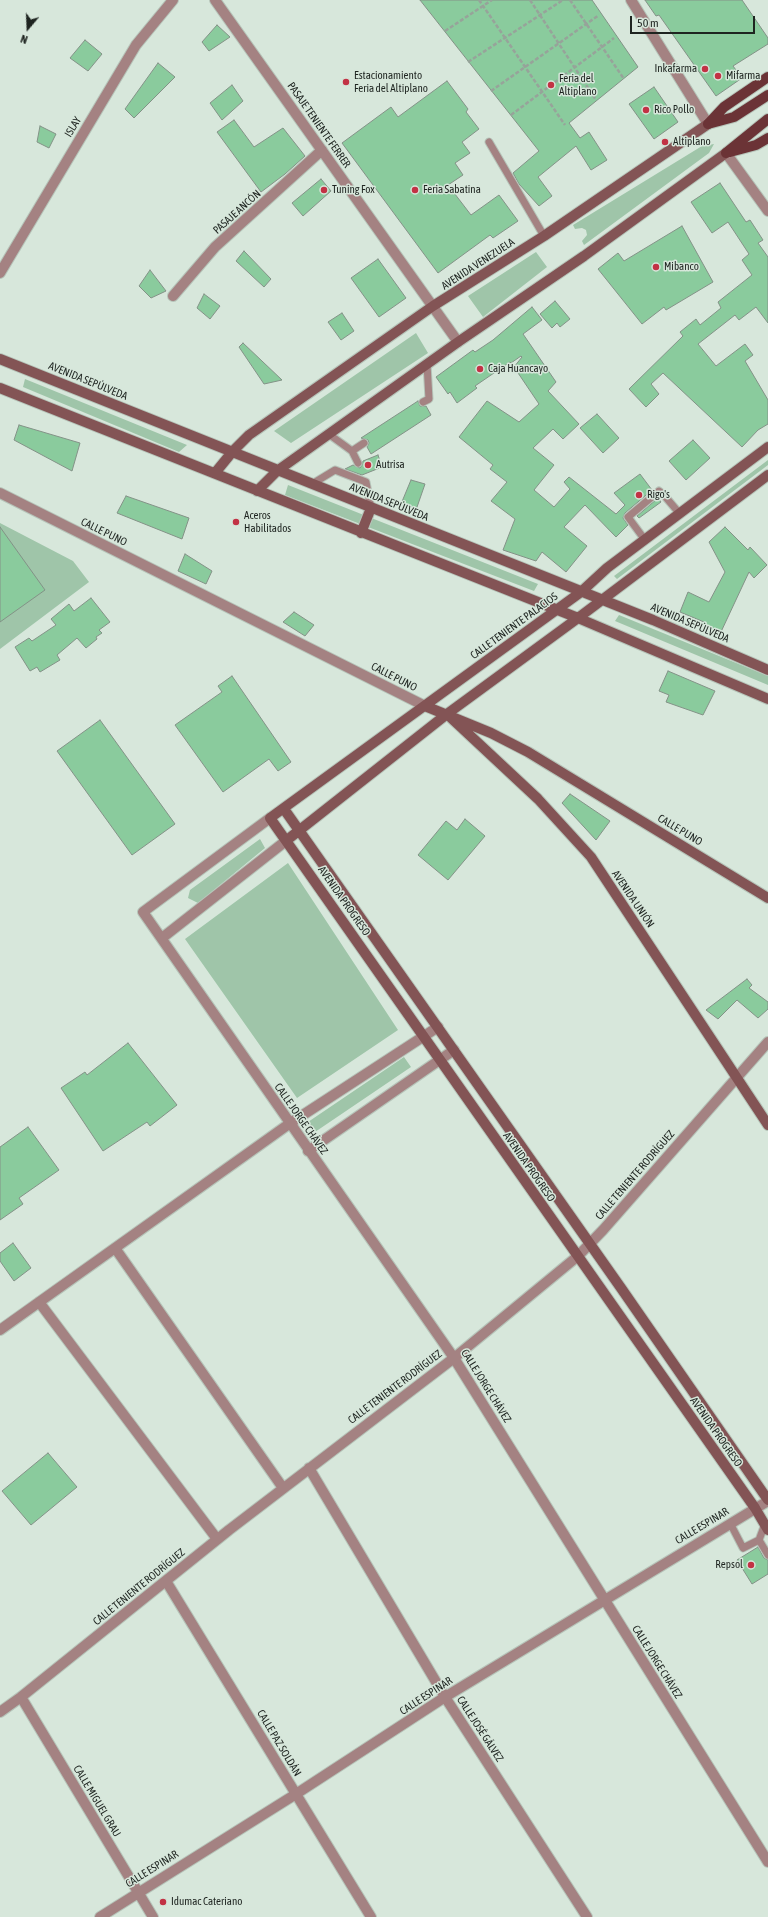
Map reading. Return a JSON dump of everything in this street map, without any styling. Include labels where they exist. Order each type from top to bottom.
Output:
[{"type":"main road","points":[[708,124],[724,107],[768,77]]},
{"type":"main road","name":"AVENIDA VENEZUELA","points":[[708,124],[734,117],[768,95]]},
{"type":"main road","points":[[726,153],[768,119]]},
{"type":"main road","points":[[726,153],[756,145],[768,138]]},
{"type":"street","name":"ISLAY","points":[[0,272],[136,45],[173,0]]},
{"type":"street","name":"PASAJE TENIENTE FERRER","points":[[215,0],[458,342]]},
{"type":"street","points":[[631,0],[708,124]]},
{"type":"street","name":"AVENIDA VENEZUELA","points":[[215,473],[233,451],[249,435],[433,306],[544,236],[708,124]]},
{"type":"street","name":"PASAJE ANCÓN","points":[[173,296],[215,247],[322,150]]},
{"type":"street","points":[[257,491],[277,471],[330,435],[458,342],[584,256],[726,153],[768,211]]},
{"type":"street","name":"AVENIDA SEPÚLVEDA","points":[[0,360],[233,451],[277,471],[602,600],[768,670]]},
{"type":"street","points":[[0,388],[578,618],[768,699]]},
{"type":"street","name":"CALLE TENIENTE PALACIOS","points":[[270,818],[581,592],[608,568],[768,447]]},
{"type":"street","points":[[162,938],[447,714],[578,618],[768,475]]},
{"type":"street","name":"CALLE PUNO","points":[[0,493],[425,706],[447,714],[528,752],[768,898]]},
{"type":"street","points":[[362,533],[371,508]]},
{"type":"street","name":"AVENIDA UNIÓN","points":[[447,714],[538,799],[591,857],[768,1125]]},
{"type":"street","name":"AVENIDA PROGRESO","points":[[284,808],[768,1500]]},
{"type":"street","name":"AVENIDA PROGRESO","points":[[270,818],[287,840],[755,1508],[766,1527]]},
{"type":"street","name":"CALLE JORGE CHÁVEZ","points":[[270,818],[143,912],[289,1124],[454,1358],[603,1600],[768,1862]]},
{"type":"street","points":[[0,1330],[289,1124],[438,1027]]},
{"type":"street","name":"CALLE TENIENTE RODRÍGUEZ","points":[[0,1712],[21,1697],[283,1488],[454,1358],[578,1256],[603,1230],[738,1078],[768,1042]]},
{"type":"street","points":[[308,1151],[454,1050]]},
{"type":"street","points":[[115,1248],[283,1488]]},
{"type":"street","points":[[39,1302],[218,1539]]},
{"type":"street","name":"CALLE JOSÉ GÁLVEZ","points":[[309,1468],[446,1697],[587,1917]]},
{"type":"street","name":"CALLE ESPINAR","points":[[100,1917],[296,1794],[446,1697],[768,1500]]},
{"type":"street","name":"CALLE PAZ SOLDÁN","points":[[166,1581],[371,1917]]},
{"type":"street","name":"CALLE MIGUEL GRAU","points":[[21,1697],[153,1917]]},
{"type":"lane","points":[[489,142],[544,236]]},
{"type":"lane","points":[[423,402],[429,399],[428,364]]},
{"type":"lane","points":[[330,435],[352,451],[358,463]]},
{"type":"lane","points":[[352,451],[364,443]]},
{"type":"lane","points":[[312,484],[335,470],[364,479],[371,508]]},
{"type":"lane","points":[[645,540],[628,517],[659,491],[680,514]]},
{"type":"lane","points":[[730,1523],[743,1548],[759,1540],[766,1527]]},
{"type":"lane","points":[[759,1540],[768,1555]]},
{"type":"path","points":[[479,0],[565,125]]},
{"type":"path","points":[[444,31],[492,0]]},
{"type":"path","points":[[530,0],[596,100]]},
{"type":"path","points":[[468,62],[564,0]]},
{"type":"path","points":[[570,0],[624,79]]},
{"type":"path","points":[[491,91],[599,15]]},
{"type":"path","points":[[510,116],[614,38]]},
{"type":"green space","points":[[714,144],[709,153],[584,245],[582,241],[587,235],[586,230],[582,228],[575,229],[573,225],[702,146]]},
{"type":"green space","points":[[536,252],[547,267],[483,317],[468,296]]},
{"type":"green space","points":[[416,333],[428,353],[291,443],[274,431]]},
{"type":"green space","points":[[25,379],[187,445],[179,452],[23,387]]},
{"type":"green space","points":[[768,460],[768,465],[617,579],[614,576]]},
{"type":"green space","points":[[288,485],[538,584],[534,591],[285,495]]},
{"type":"green space","points":[[0,523],[73,561],[89,582],[0,649]]},
{"type":"green space","points":[[619,615],[768,676],[768,685],[615,621]]},
{"type":"green space","points":[[260,839],[265,848],[198,903],[188,898],[190,890]]},
{"type":"green space","points":[[288,863],[398,1030],[297,1098],[185,939]]},
{"type":"green space","points":[[404,1057],[411,1067],[315,1132],[308,1122]]},
{"type":"building","name":"Feria del Altiplano","points":[[420,0],[592,0],[638,67],[569,123],[580,138],[589,132],[607,160],[591,170],[576,146],[538,177],[552,196],[539,206],[519,184],[513,173],[539,151]]},
{"type":"building","points":[[645,0],[742,0],[768,38],[768,44],[733,66],[742,78],[716,96],[659,15],[656,16]]},
{"type":"building","points":[[217,25],[230,37],[209,51],[202,42]]},
{"type":"building","points":[[85,40],[102,54],[88,71],[70,58]]},
{"type":"building","points":[[158,63],[175,77],[134,118],[125,109]]},
{"type":"building","name":"Feria Sabatina","points":[[447,81],[468,109],[466,112],[479,129],[462,142],[470,153],[455,163],[463,175],[448,185],[471,215],[499,195],[518,221],[493,238],[490,235],[438,273],[342,143],[391,107],[398,117]]},
{"type":"building","points":[[232,85],[243,101],[222,120],[210,103]]},
{"type":"building","points":[[654,87],[678,122],[654,139],[629,104]]},
{"type":"building","points":[[234,120],[254,147],[283,128],[305,156],[285,174],[261,192],[217,132]]},
{"type":"building","points":[[40,126],[56,134],[49,148],[37,142]]},
{"type":"building","points":[[321,179],[331,191],[303,216],[292,203]]},
{"type":"building","points":[[720,183],[746,222],[750,220],[763,240],[758,243],[768,257],[768,323],[756,307],[739,320],[735,315],[698,344],[716,366],[745,344],[753,355],[745,361],[768,400],[768,424],[758,430],[742,447],[663,373],[651,384],[659,394],[646,407],[629,389],[683,336],[680,332],[696,319],[700,325],[721,308],[718,302],[752,275],[742,260],[749,254],[728,222],[712,233],[691,202]]},
{"type":"building","points":[[682,226],[713,282],[666,310],[664,307],[642,324],[598,269],[618,253],[624,261]]},
{"type":"building","points":[[244,251],[271,279],[264,287],[236,261]]},
{"type":"building","points":[[378,259],[406,298],[379,317],[351,278]]},
{"type":"building","points":[[150,270],[166,291],[151,298],[139,286]]},
{"type":"building","points":[[204,294],[220,306],[210,319],[197,308]]},
{"type":"building","points":[[555,301],[570,319],[560,327],[557,323],[552,328],[540,314]]},
{"type":"building","points":[[532,307],[542,320],[523,334],[556,382],[548,391],[579,424],[563,439],[553,429],[533,448],[554,465],[534,490],[554,507],[570,489],[564,482],[569,477],[616,514],[625,505],[614,493],[640,474],[652,490],[625,513],[623,518],[628,525],[616,537],[585,505],[564,527],[587,546],[566,572],[542,552],[536,561],[503,550],[515,519],[491,501],[507,482],[490,469],[493,465],[459,437],[487,401],[519,422],[539,404],[514,367],[522,357],[521,356],[511,363],[510,362],[475,386],[477,388],[457,403],[450,392],[448,394],[436,377],[473,350],[475,352],[493,340]]},
{"type":"building","points":[[342,313],[354,331],[341,340],[328,322]]},
{"type":"building","points":[[243,343],[282,380],[264,384],[239,347]]},
{"type":"building","points":[[418,401],[420,406],[426,406],[431,415],[371,454],[367,447],[369,443],[368,440],[361,438]]},
{"type":"building","points":[[597,414],[619,438],[603,453],[580,428]]},
{"type":"building","points":[[19,425],[80,443],[72,471],[14,440]]},
{"type":"building","points":[[693,440],[710,458],[686,480],[669,461]]},
{"type":"building","points":[[378,455],[382,467],[362,475],[345,469],[353,465],[360,468],[363,461]]},
{"type":"building","points":[[411,480],[425,484],[416,510],[401,504]]},
{"type":"building","points":[[126,496],[189,518],[182,539],[117,513]]},
{"type":"building","points":[[658,498],[661,502],[639,518],[637,516]]},
{"type":"building","points":[[0,527],[45,590],[0,622]]},
{"type":"building","points":[[725,527],[748,550],[750,547],[767,565],[754,578],[749,572],[720,634],[702,627],[704,622],[680,612],[688,592],[709,602],[725,572],[709,542]]},
{"type":"building","points":[[185,554],[212,571],[206,584],[178,571]]},
{"type":"building","points":[[91,598],[110,622],[99,630],[102,633],[96,637],[97,639],[86,648],[77,638],[57,655],[60,660],[40,672],[37,667],[30,671],[15,647],[29,638],[32,641],[56,625],[51,619],[69,604],[74,611]]},
{"type":"building","points":[[294,612],[314,625],[305,636],[283,622]]},
{"type":"building","points":[[668,671],[715,691],[703,715],[666,702],[669,695],[659,691]]},
{"type":"building","points":[[232,676],[291,762],[278,771],[269,759],[223,792],[175,725],[222,692],[218,686]]},
{"type":"building","points":[[100,720],[175,824],[132,855],[57,751]]},
{"type":"building","points":[[570,794],[610,821],[596,840],[562,803]]},
{"type":"building","points":[[465,819],[485,836],[448,880],[418,855],[446,821],[457,830]]},
{"type":"building","points":[[747,979],[752,985],[749,988],[768,1002],[768,1009],[758,1018],[737,1000],[718,1019],[706,1010]]},
{"type":"building","points":[[128,1043],[177,1105],[150,1126],[147,1122],[103,1151],[61,1088],[85,1072],[87,1075]]},
{"type":"building","points":[[28,1127],[59,1170],[19,1198],[23,1204],[0,1220],[0,1147]]},
{"type":"building","points":[[13,1243],[31,1268],[14,1281],[0,1261],[0,1253]]},
{"type":"building","points":[[48,1453],[77,1487],[31,1525],[2,1491]]},
{"type":"building","points":[[758,1547],[764,1558],[768,1560],[768,1574],[752,1584],[737,1560]]},
{"type":"place","name":"Inkafarma","points":[[705,69]]},
{"type":"place","name":"Mifarma","points":[[718,76]]},
{"type":"place","name":"Estacionamiento Feria del Altiplano","points":[[346,82]]},
{"type":"place","name":"Feria del Altiplano","points":[[551,85]]},
{"type":"place","name":"Rico Pollo","points":[[646,110]]},
{"type":"place","name":"Altiplano","points":[[665,142]]},
{"type":"place","name":"Tuning Fox","points":[[324,190]]},
{"type":"place","name":"Feria Sabatina","points":[[415,190]]},
{"type":"place","name":"Mibanco","points":[[656,267]]},
{"type":"place","name":"Caja Huancayo","points":[[480,369]]},
{"type":"place","name":"Autrisa","points":[[368,465]]},
{"type":"place","name":"Rigo's","points":[[639,495]]},
{"type":"place","name":"Aceros Habilitados","points":[[236,522]]},
{"type":"place","name":"Repsol","points":[[751,1565]]},
{"type":"place","name":"Idumac Cateriano","points":[[163,1902]]}]
